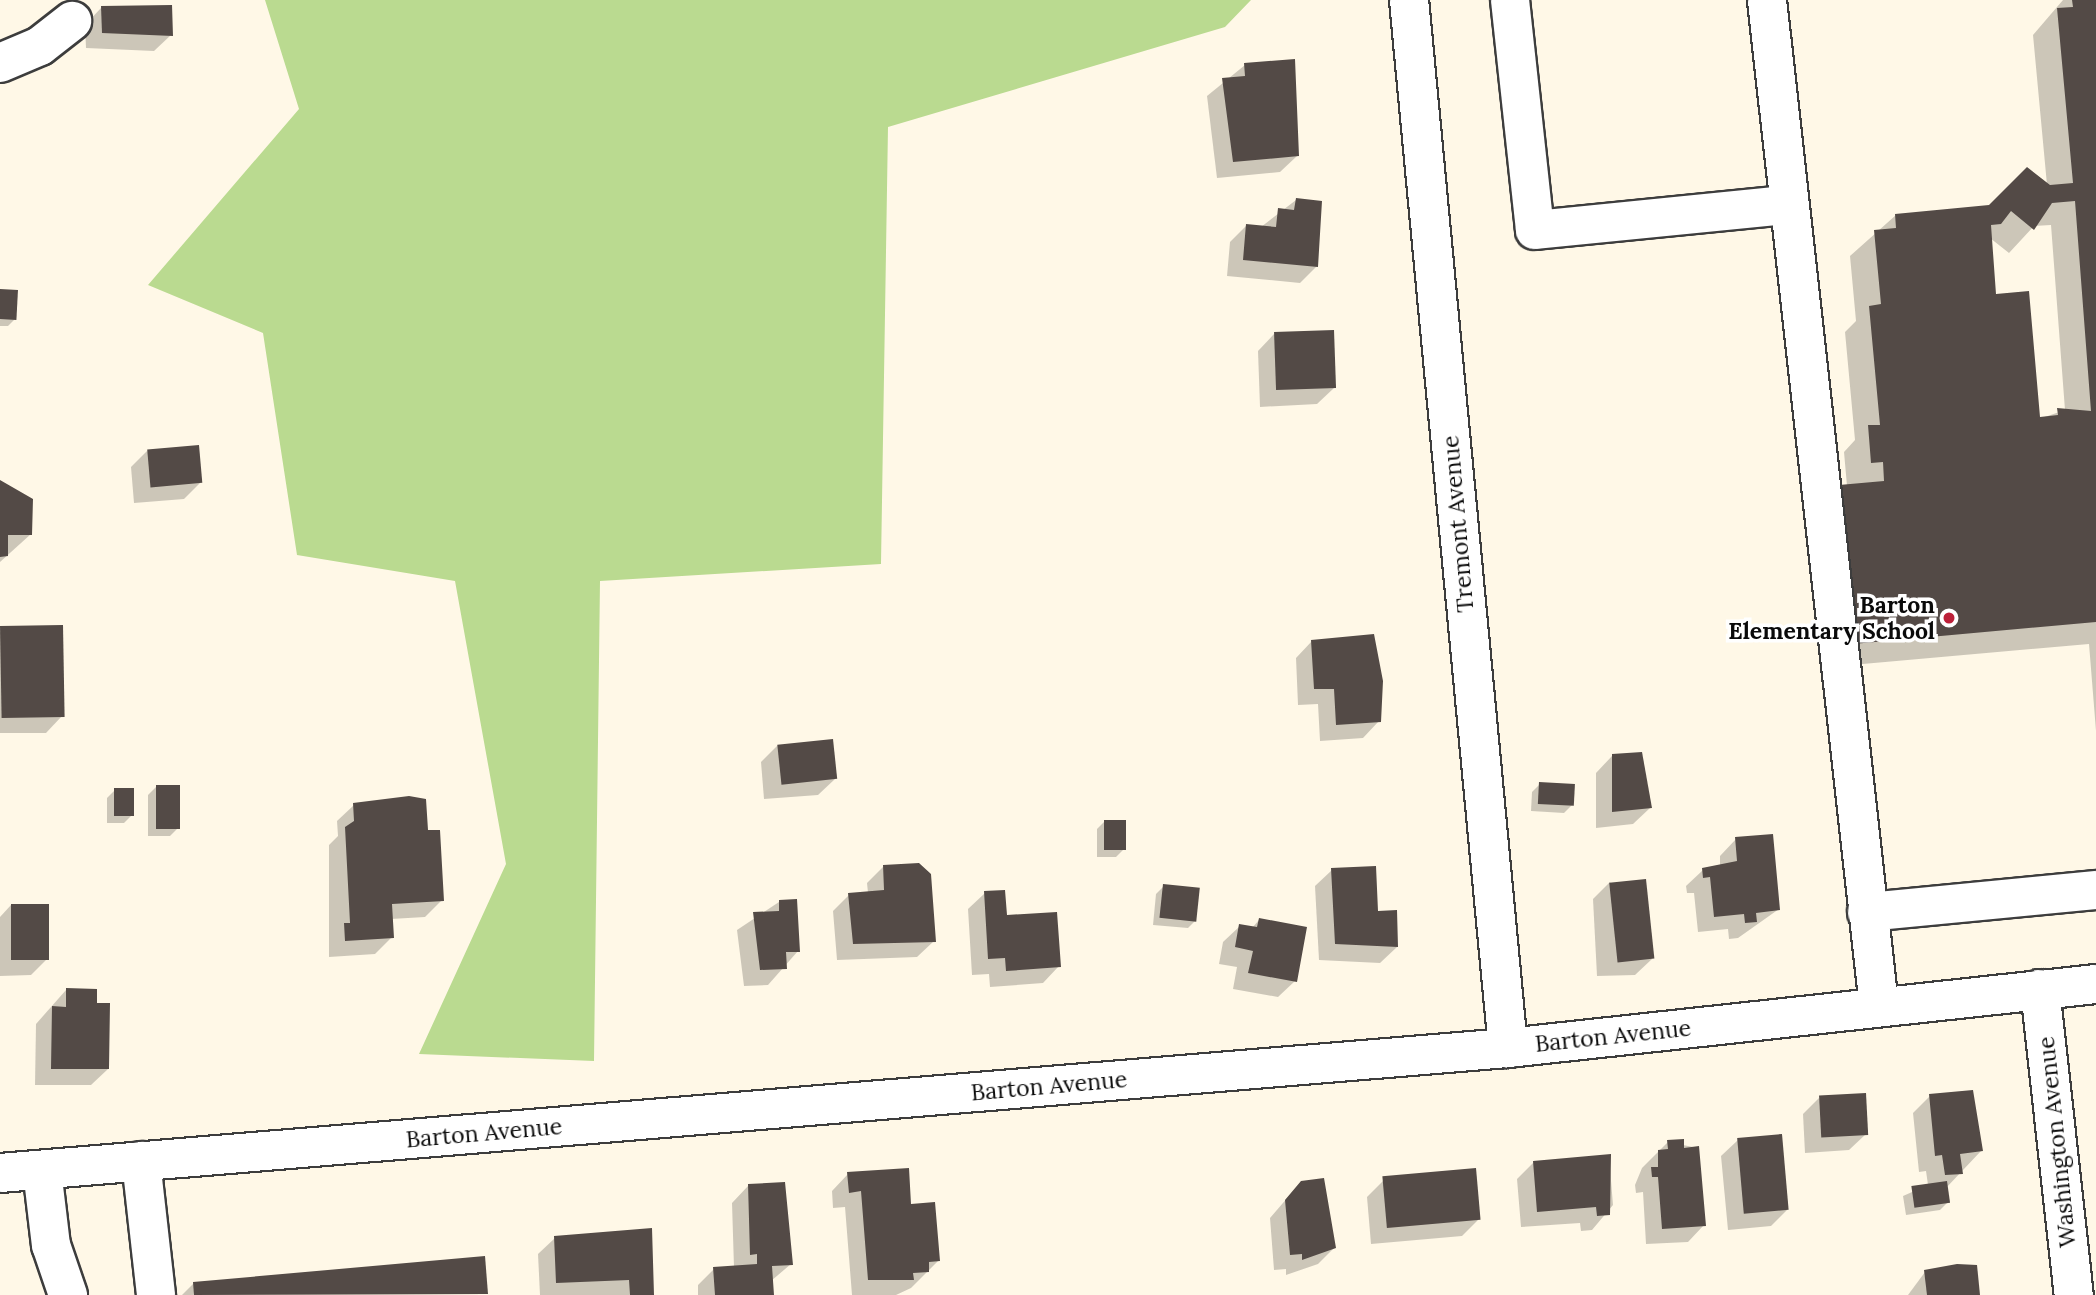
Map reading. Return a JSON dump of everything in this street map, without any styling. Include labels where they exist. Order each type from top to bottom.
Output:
[{"type":"street","name":"Tremont Avenue","points":[[1409,0],[1508,1048]]},
{"type":"street","points":[[1510,0],[1535,230],[1787,205]]},
{"type":"street","points":[[1768,0],[1787,205],[1879,1007]]},
{"type":"street","points":[[0,63],[40,46],[72,21]]},
{"type":"street","points":[[1867,912],[2096,890]]},
{"type":"street","name":"Barton Avenue","points":[[0,1174],[1508,1048],[2096,984]]},
{"type":"street","name":"Washington Avenue","points":[[2040,989],[2074,1295]]},
{"type":"street","points":[[141,1161],[156,1295]]},
{"type":"street","points":[[42,1170],[51,1245],[68,1295]]},
{"type":"green space","points":[[265,0],[1251,0],[1225,27],[888,127],[881,564],[600,581],[594,1061],[419,1054],[506,864],[455,581],[297,555],[263,333],[148,285],[299,109]]},
{"type":"building","points":[[2072,0],[2096,0],[2096,622],[1853,644],[1839,485],[1884,481],[1883,462],[1871,463],[1868,425],[1880,425],[1869,306],[1881,304],[1874,230],[1896,228],[1895,214],[1989,205],[2027,167],[2050,185],[2073,183],[2057,8],[2073,7]],"holes":[[[2075,201],[2091,411],[2057,408],[2058,415],[2040,417],[2029,291],[1996,294],[1991,225],[2001,224],[2011,211],[2034,230],[2052,203]]]},
{"type":"building","points":[[172,5],[173,36],[102,33],[101,6]]},
{"type":"building","points":[[1295,59],[1299,156],[1233,162],[1222,78],[1245,76],[1244,63]]},
{"type":"building","points":[[1296,198],[1322,201],[1318,267],[1243,260],[1246,224],[1276,227],[1278,208],[1294,210]]},
{"type":"building","points":[[0,289],[18,290],[16,320],[0,319]]},
{"type":"building","points":[[1334,330],[1336,388],[1276,390],[1274,332]]},
{"type":"building","points":[[199,445],[202,483],[151,487],[147,450]]},
{"type":"building","points":[[0,480],[33,499],[32,535],[8,535],[8,556],[0,557]]},
{"type":"building","points":[[63,625],[65,717],[2,718],[0,626]]},
{"type":"building","points":[[1374,634],[1383,681],[1381,722],[1336,725],[1334,689],[1314,689],[1311,640]]},
{"type":"building","points":[[833,739],[837,779],[781,785],[777,745]]},
{"type":"building","points":[[1642,752],[1652,808],[1612,812],[1612,754]]},
{"type":"building","points":[[1539,782],[1575,784],[1574,806],[1538,804]]},
{"type":"building","points":[[156,785],[180,785],[180,829],[156,829]]},
{"type":"building","points":[[114,788],[134,788],[134,816],[114,816]]},
{"type":"building","points":[[409,796],[426,799],[428,830],[440,830],[444,901],[392,904],[394,938],[345,941],[344,923],[350,923],[345,827],[354,821],[353,803]]},
{"type":"building","points":[[1104,820],[1126,820],[1126,850],[1104,850]]},
{"type":"building","points":[[1773,834],[1780,910],[1756,913],[1757,922],[1745,923],[1744,914],[1714,917],[1710,877],[1703,878],[1702,868],[1737,861],[1735,837]]},
{"type":"building","points":[[919,863],[931,874],[936,942],[853,944],[848,893],[884,890],[883,865]]},
{"type":"building","points":[[1376,866],[1378,911],[1397,910],[1398,947],[1335,944],[1331,868]]},
{"type":"building","points":[[1646,879],[1654,959],[1618,962],[1609,883]]},
{"type":"building","points":[[1163,884],[1200,888],[1196,922],[1159,918]]},
{"type":"building","points":[[1005,890],[1007,915],[1057,912],[1061,967],[1006,971],[1005,958],[988,959],[984,891]]},
{"type":"building","points":[[797,899],[800,952],[786,952],[787,969],[760,970],[753,912],[779,911],[779,900]]},
{"type":"building","points":[[11,904],[49,904],[49,960],[11,960]]},
{"type":"building","points":[[1259,918],[1307,927],[1297,982],[1248,973],[1253,951],[1235,947],[1239,924],[1257,927]]},
{"type":"building","points":[[66,988],[97,989],[97,1003],[110,1003],[109,1069],[51,1069],[52,1006],[66,1007]]},
{"type":"building","points":[[1973,1090],[1983,1151],[1960,1154],[1963,1174],[1945,1175],[1942,1155],[1935,1156],[1929,1094]]},
{"type":"building","points":[[1866,1093],[1868,1135],[1821,1137],[1819,1095]]},
{"type":"building","points":[[1782,1134],[1789,1210],[1744,1214],[1737,1138]]},
{"type":"building","points":[[1684,1139],[1684,1148],[1699,1146],[1706,1226],[1662,1229],[1658,1177],[1652,1177],[1651,1167],[1658,1167],[1658,1150],[1668,1149],[1667,1140]]},
{"type":"building","points":[[1611,1154],[1610,1215],[1597,1216],[1596,1207],[1537,1212],[1533,1161]]},
{"type":"building","points":[[909,1168],[911,1204],[935,1202],[940,1261],[929,1262],[929,1272],[913,1273],[914,1280],[868,1280],[861,1191],[849,1193],[847,1172]]},
{"type":"building","points":[[1476,1168],[1481,1220],[1387,1228],[1382,1176]]},
{"type":"building","points":[[1324,1178],[1336,1248],[1302,1260],[1302,1254],[1290,1255],[1285,1200],[1301,1181]]},
{"type":"building","points":[[1947,1181],[1950,1203],[1914,1208],[1911,1186]]},
{"type":"building","points":[[785,1182],[793,1265],[772,1266],[774,1295],[715,1295],[713,1267],[757,1264],[757,1254],[750,1255],[748,1184]]},
{"type":"building","points":[[652,1228],[654,1295],[630,1295],[629,1280],[556,1283],[554,1236]]},
{"type":"building","points":[[485,1256],[488,1294],[194,1295],[193,1282]]},
{"type":"building","points":[[1957,1264],[1977,1265],[1980,1295],[1927,1295],[1924,1270]]},
{"type":"place","name":"Barton Elementary School","points":[[1949,618]]}]
